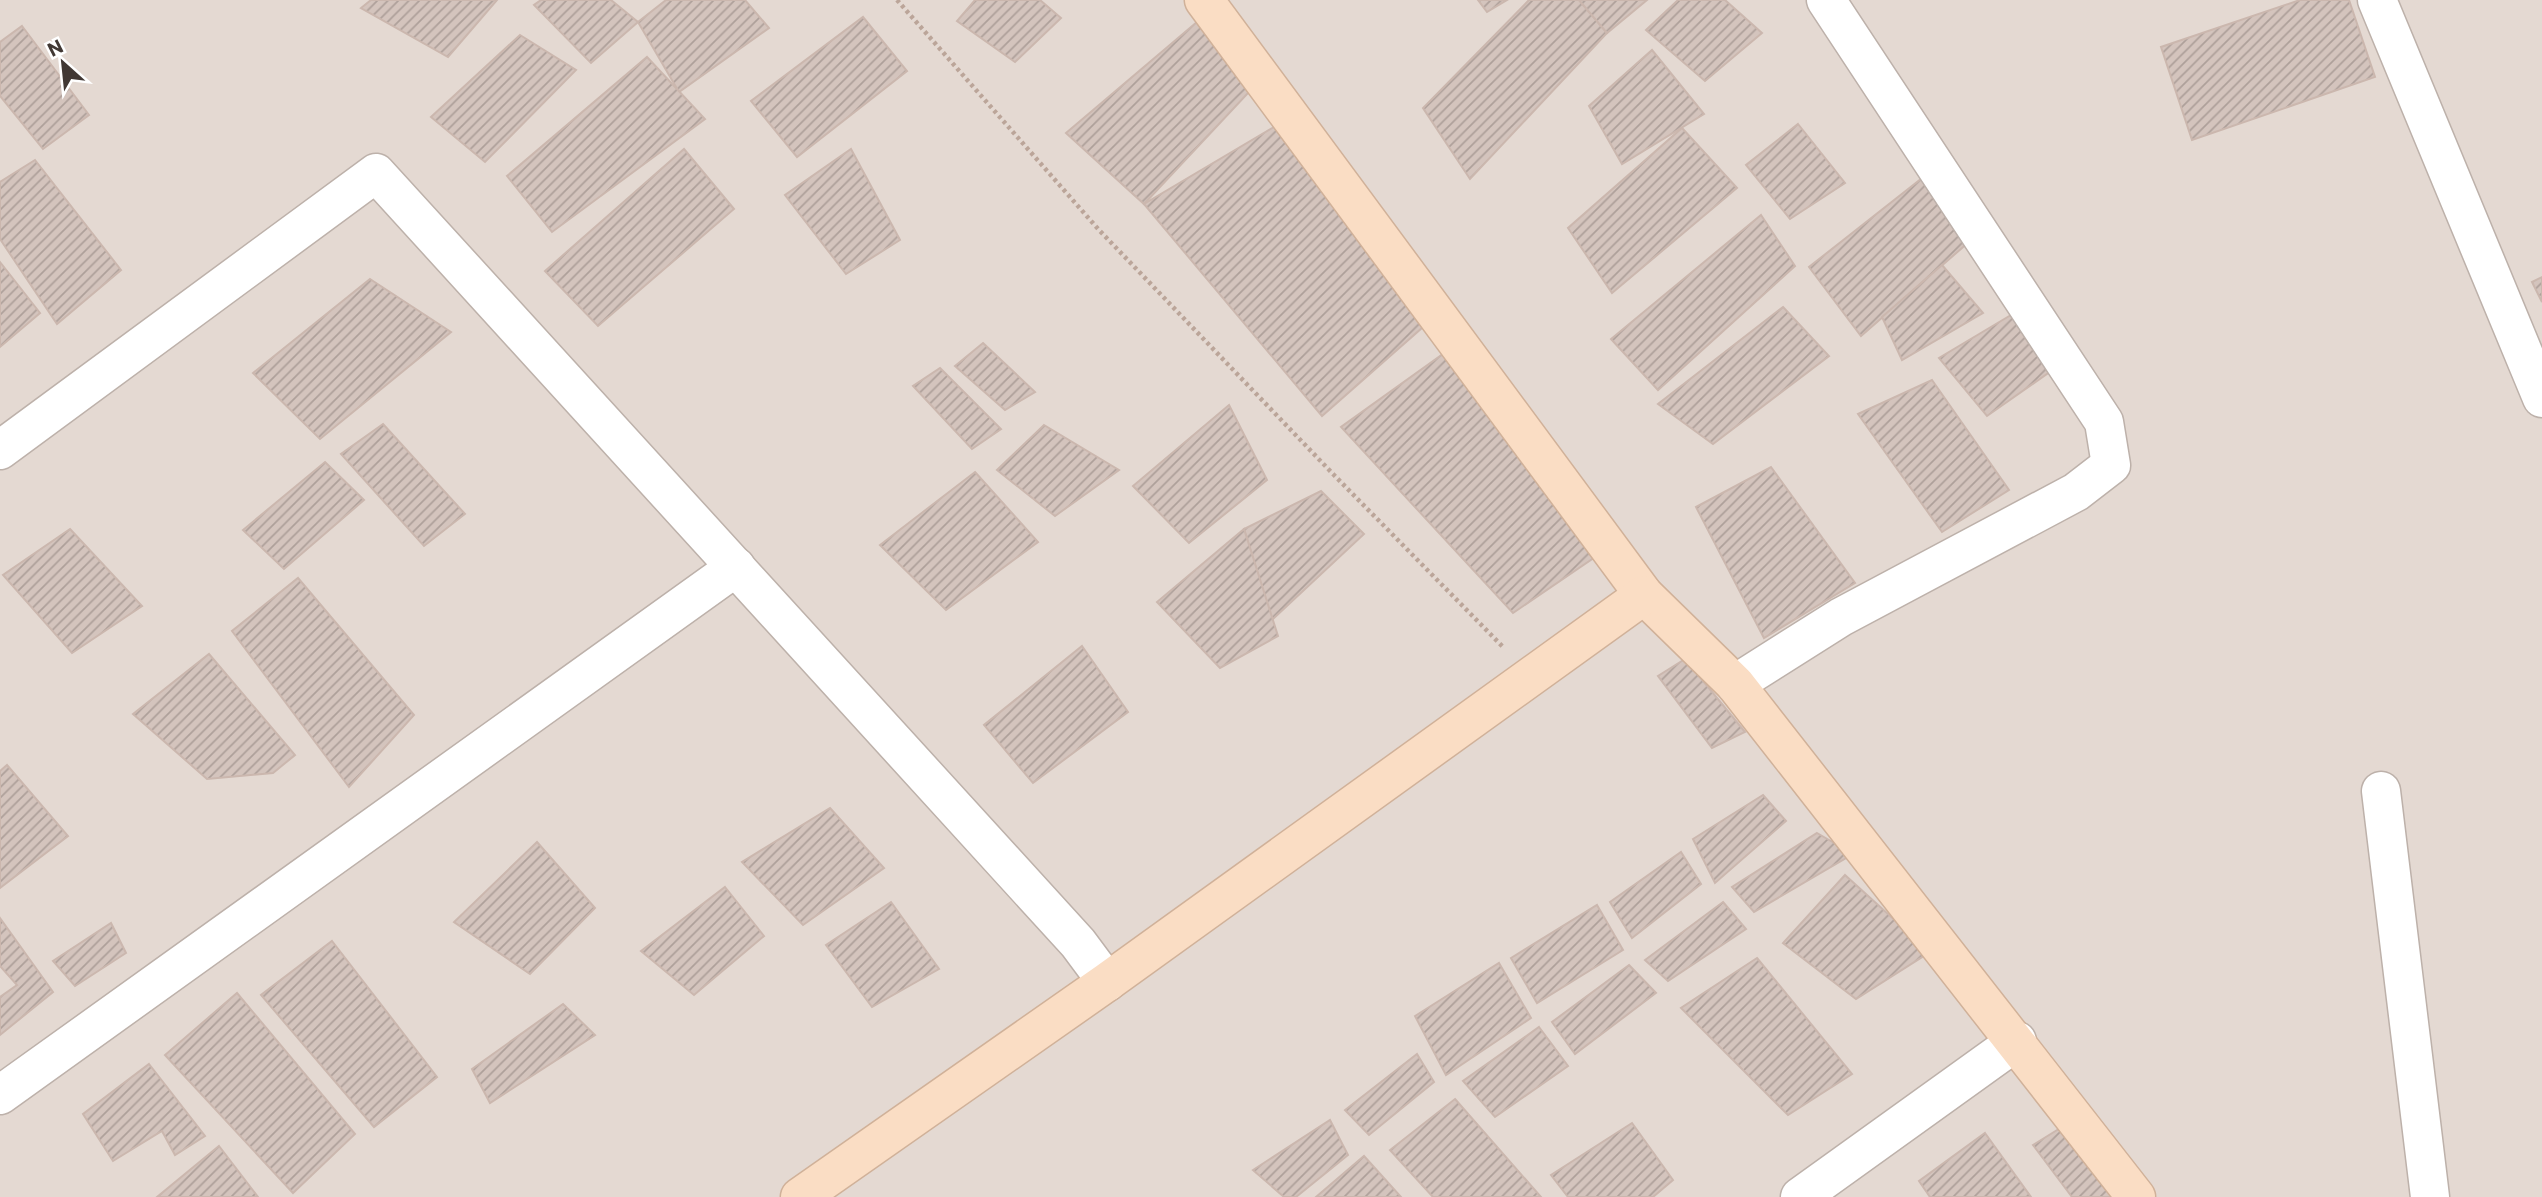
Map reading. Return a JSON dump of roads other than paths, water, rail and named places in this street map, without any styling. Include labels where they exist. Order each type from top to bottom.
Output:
[{"type":"street","points":[[1204,0],[1643,595],[1735,684],[2017,1041],[2136,1197]]},
{"type":"street","points":[[1735,684],[1841,617],[2076,492],[2111,465],[2104,422],[1826,0]]},
{"type":"street","points":[[2377,0],[2542,398]]},
{"type":"street","points":[[0,450],[376,173],[1069,933],[1107,982]]},
{"type":"street","points":[[0,1095],[736,567]]},
{"type":"street","points":[[800,1197],[1107,982],[1643,595]]},
{"type":"street","points":[[2381,791],[2430,1197]]},
{"type":"street","points":[[1800,1197],[2017,1041]]}]
